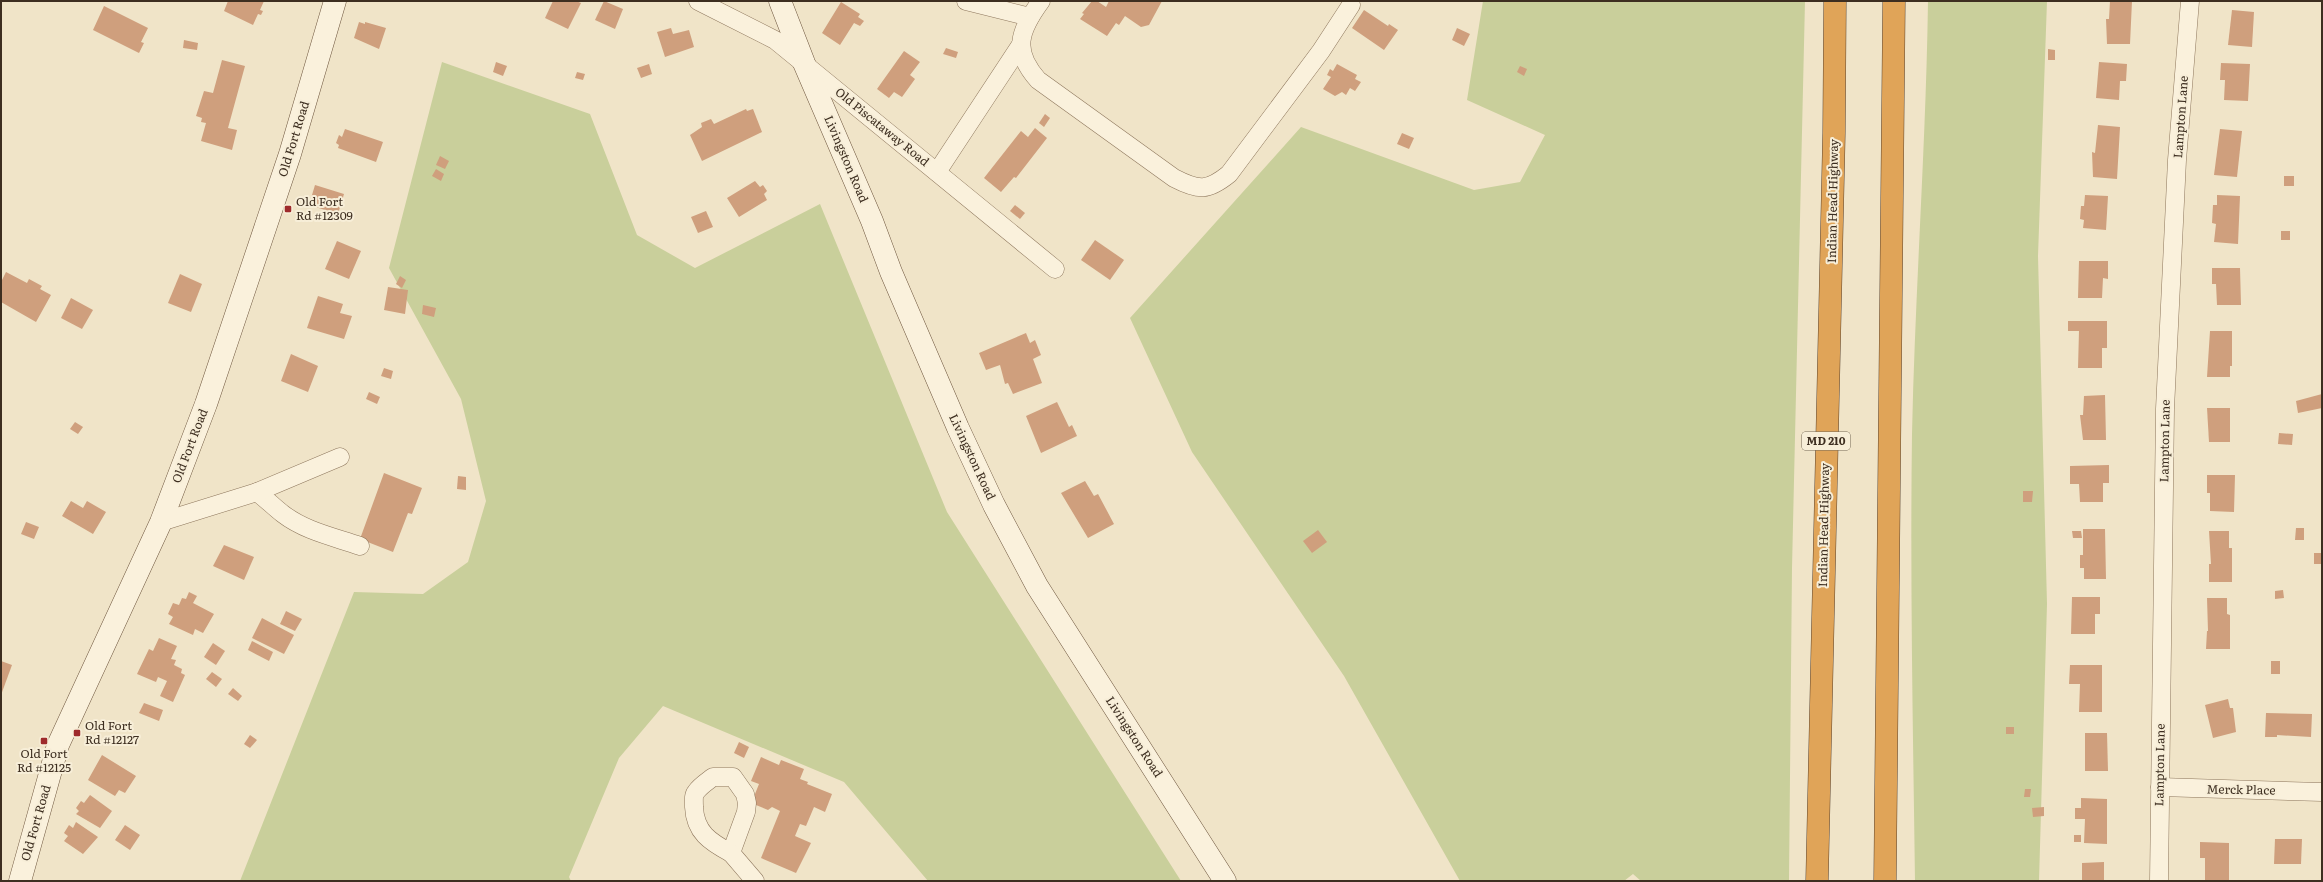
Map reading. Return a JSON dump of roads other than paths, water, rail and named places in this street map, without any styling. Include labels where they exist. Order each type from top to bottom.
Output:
[{"type":"highway","name":"Indian Head Highway","points":[[1817,881],[1834,133],[1835,1]]},
{"type":"highway","points":[[1885,881],[1894,1]]},
{"type":"main road","name":"Old Fort Road","points":[[20,881],[58,745],[161,522],[206,404],[290,154],[335,1]]},
{"type":"main road","name":"Livingston Road","points":[[780,1],[804,63],[869,214],[891,272],[955,421],[994,505],[1037,586],[1225,881]]},
{"type":"street","name":"Old Piscataway Road","points":[[698,1],[768,36],[804,63],[1055,269]]},
{"type":"street","points":[[966,1],[1030,17]]},
{"type":"street","points":[[937,172],[1020,46],[1030,17],[1041,1]]},
{"type":"street","name":"Lampton Lane","points":[[2159,881],[2165,408],[2177,160],[2190,1]]},
{"type":"street","points":[[1020,46],[1023,60],[1038,80],[1174,178],[1187,185],[1204,189],[1216,184],[1229,174],[1321,51],[1351,5]]},
{"type":"street","points":[[161,522],[258,492],[340,457]]},
{"type":"street","points":[[258,492],[284,515],[312,530],[360,546]]},
{"type":"street","name":"Merck Place","points":[[2160,787],[2322,792]]},
{"type":"street","points":[[731,853],[755,881]]},
{"type":"place","name":"Old Fort Rd #12309","points":[[288,209]]},
{"type":"place","name":"Old Fort Rd #12127","points":[[77,733]]},
{"type":"place","name":"Old Fort Rd #12125","points":[[44,741]]}]
